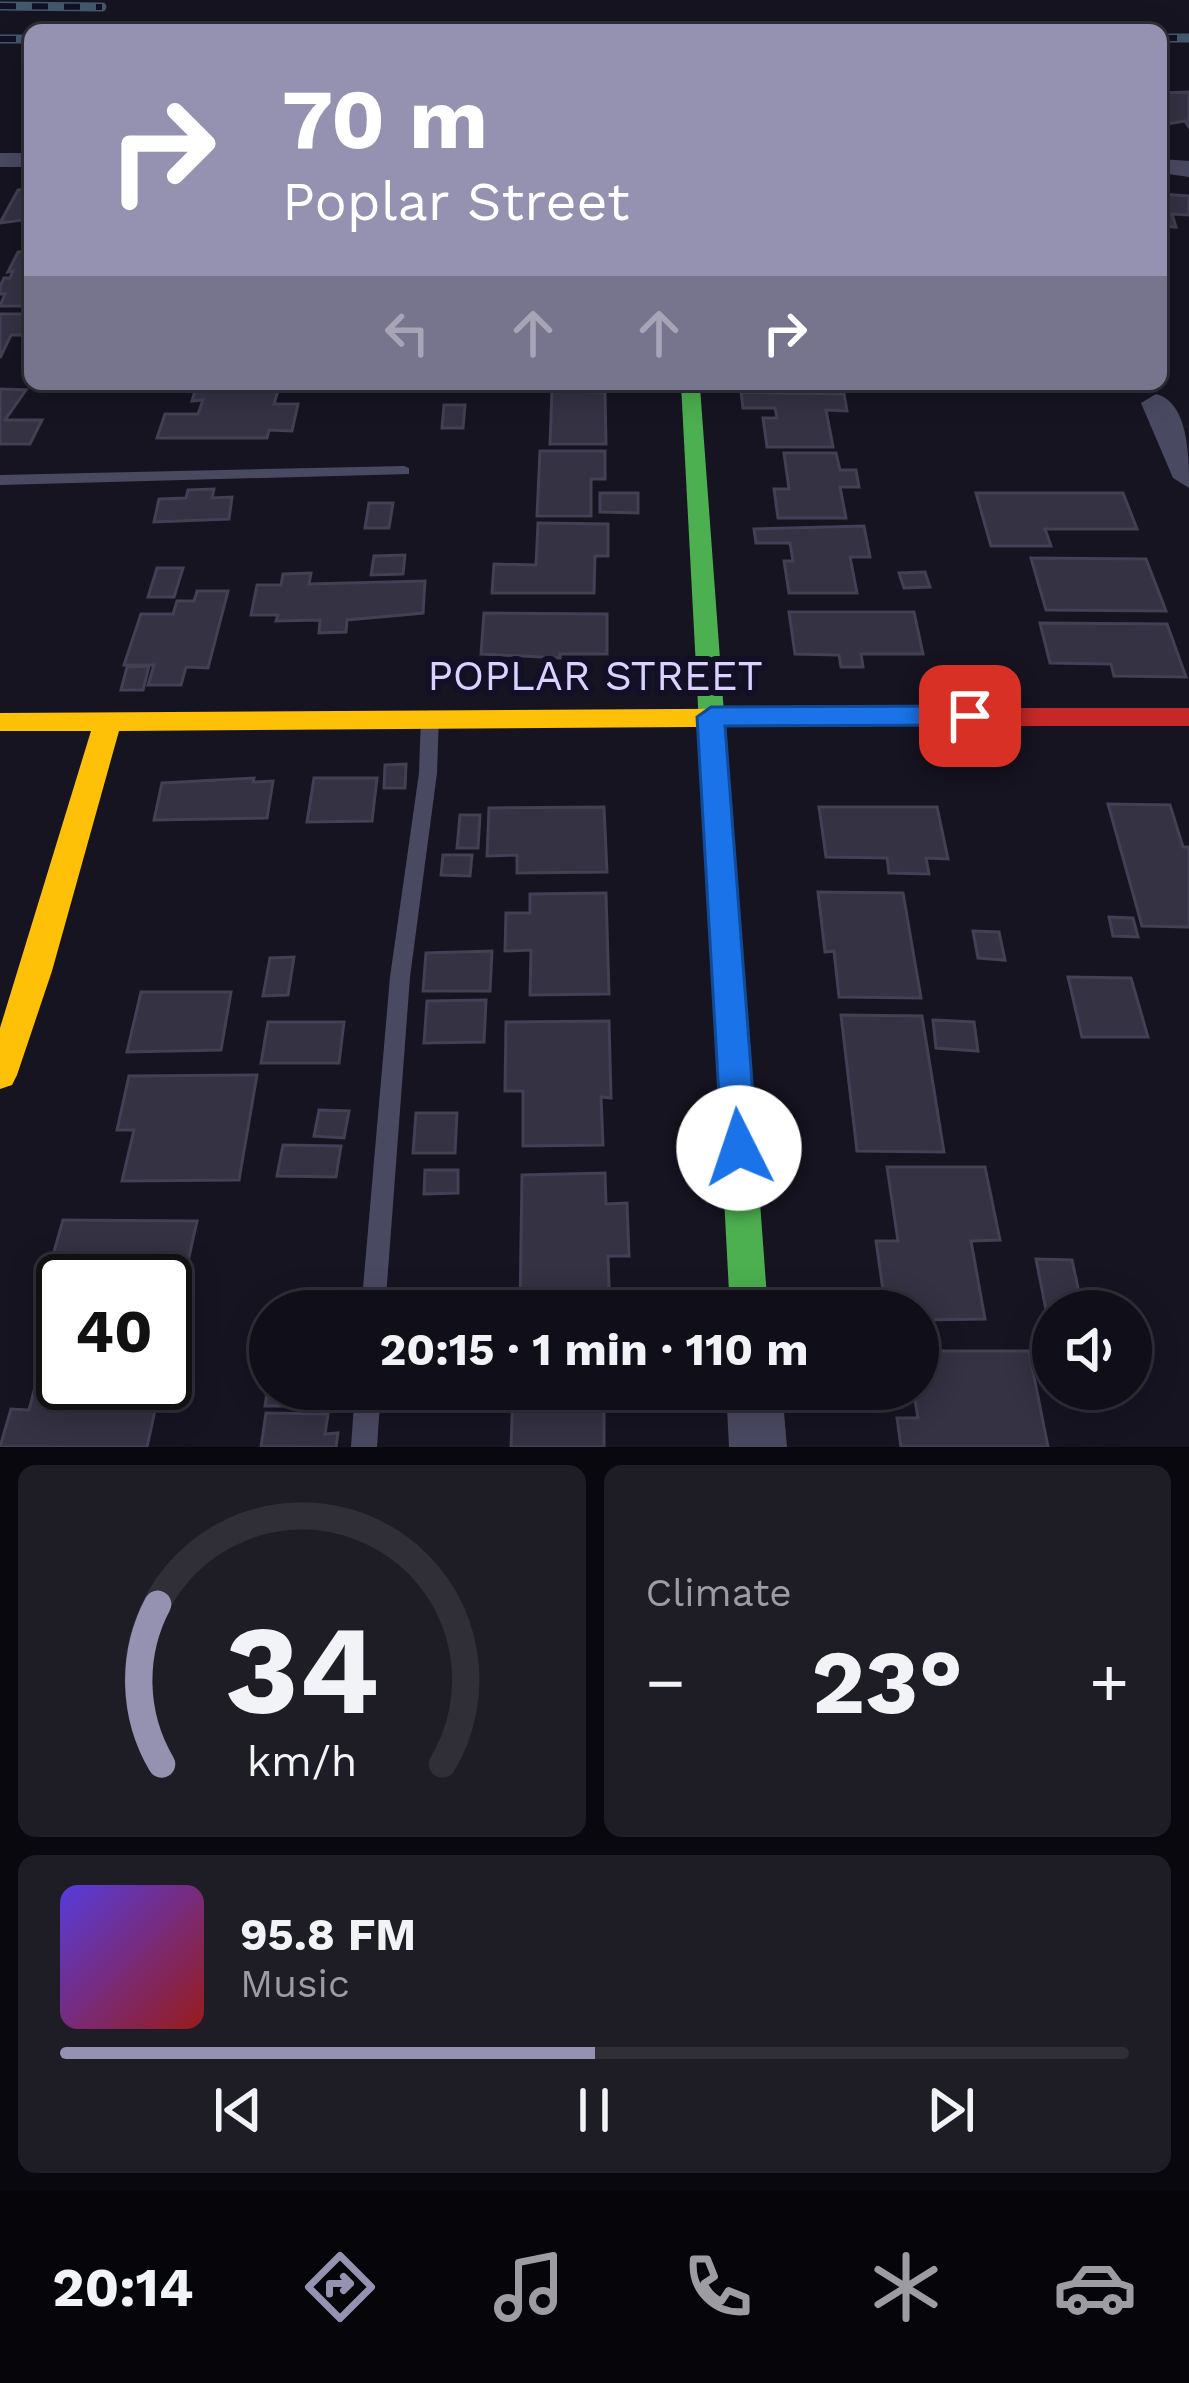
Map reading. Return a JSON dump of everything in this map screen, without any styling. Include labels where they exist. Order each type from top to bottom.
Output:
[{"type":"street","points":[[688,390],[748,1290]]},
{"type":"street","points":[[1156,403],[1189,478]]},
{"type":"street","name":"POPLAR STREET","points":[[0,722],[430,716],[1189,717]]},
{"type":"street","points":[[0,1075],[36,971],[108,720]]},
{"type":"street","points":[[755,1410],[758,1447]]},
{"type":"lane","points":[[0,480],[404,471]]},
{"type":"lane","points":[[375,1290],[400,976],[428,773],[430,716]]},
{"type":"lane","points":[[364,1447],[367,1410]]},
{"type":"building","points":[[1189,92],[1189,127],[1185,121],[1167,124],[1167,93]]},
{"type":"building","points":[[18,190],[24,190],[24,220],[0,223]]},
{"type":"building","points":[[1167,194],[1189,196],[1189,215],[1172,214],[1176,227],[1167,226]]},
{"type":"building","points":[[18,252],[24,252],[24,306],[0,306],[5,294],[0,294],[0,286],[13,271],[8,272]]},
{"type":"building","points":[[0,314],[24,314],[23,335],[11,335],[0,358]]},
{"type":"building","points":[[0,389],[26,390],[5,420],[42,420],[30,444],[0,444]]},
{"type":"building","points":[[195,390],[278,390],[274,404],[298,404],[292,431],[269,430],[267,438],[157,438],[165,414],[198,414],[203,400],[192,401]]},
{"type":"building","points":[[552,391],[605,392],[606,444],[550,444]]},
{"type":"building","points":[[741,392],[844,394],[847,411],[826,410],[833,447],[767,447],[763,418],[777,418],[775,408],[743,408]]},
{"type":"building","points":[[444,405],[465,405],[463,428],[442,428]]},
{"type":"building","points":[[540,451],[605,451],[605,479],[591,479],[591,516],[537,516]]},
{"type":"building","points":[[784,453],[836,453],[840,470],[856,470],[859,487],[840,487],[846,518],[778,518],[774,489],[789,489]]},
{"type":"building","points":[[214,489],[212,498],[232,497],[229,519],[154,522],[159,499],[186,498],[188,490]]},
{"type":"building","points":[[600,493],[638,493],[638,513],[600,512]]},
{"type":"building","points":[[976,493],[1123,493],[1137,529],[1045,529],[1051,546],[991,546]]},
{"type":"building","points":[[369,503],[393,503],[389,528],[365,528]]},
{"type":"building","points":[[538,523],[608,524],[608,556],[595,556],[594,593],[492,593],[494,564],[536,565]]},
{"type":"building","points":[[864,526],[870,557],[850,557],[857,593],[789,593],[784,561],[793,561],[790,543],[756,543],[754,529]]},
{"type":"building","points":[[405,555],[403,574],[371,575],[374,556]]},
{"type":"building","points":[[1031,558],[1146,559],[1166,611],[1046,610]]},
{"type":"building","points":[[157,568],[183,568],[174,597],[148,597]]},
{"type":"building","points":[[925,572],[930,587],[904,588],[899,573]]},
{"type":"building","points":[[311,573],[309,584],[425,581],[423,613],[347,620],[346,632],[319,633],[320,620],[276,621],[278,615],[251,615],[257,585],[281,585],[283,574]]},
{"type":"building","points":[[197,591],[228,591],[208,668],[186,667],[181,685],[148,685],[154,665],[124,665],[141,614],[173,614],[177,601],[194,601]]},
{"type":"building","points":[[789,612],[914,612],[923,654],[861,654],[863,667],[841,667],[839,655],[795,654]]},
{"type":"building","points":[[484,613],[607,614],[607,654],[560,654],[560,658],[481,654]]},
{"type":"building","points":[[1040,623],[1167,624],[1186,677],[1114,676],[1111,664],[1050,663]]},
{"type":"building","points":[[149,666],[143,690],[121,690],[127,667]]},
{"type":"building","points":[[406,764],[405,788],[384,788],[385,765]]},
{"type":"building","points":[[254,778],[253,782],[273,781],[267,818],[154,820],[162,783]]},
{"type":"building","points":[[314,778],[377,778],[372,821],[307,822]]},
{"type":"building","points":[[1108,804],[1170,805],[1183,847],[1189,847],[1189,927],[1142,926]]},
{"type":"building","points":[[604,807],[607,872],[517,873],[517,855],[487,856],[489,808]]},
{"type":"building","points":[[819,807],[937,807],[948,859],[926,858],[929,874],[889,873],[887,858],[826,857]]},
{"type":"building","points":[[460,815],[480,815],[478,848],[457,848]]},
{"type":"building","points":[[443,855],[472,855],[470,876],[441,875]]},
{"type":"building","points":[[818,892],[903,893],[921,998],[839,997],[834,951],[825,952]]},
{"type":"building","points":[[606,893],[609,994],[530,995],[531,950],[505,951],[506,913],[530,913],[530,894]]},
{"type":"building","points":[[1109,917],[1133,918],[1138,937],[1113,936]]},
{"type":"building","points":[[973,931],[999,932],[1005,960],[978,958]]},
{"type":"building","points":[[492,951],[490,991],[423,991],[426,953]]},
{"type":"building","points":[[294,957],[288,995],[263,996],[270,958]]},
{"type":"building","points":[[1068,977],[1131,978],[1148,1037],[1082,1037]]},
{"type":"building","points":[[141,992],[231,992],[221,1050],[127,1052]]},
{"type":"building","points":[[486,1000],[484,1042],[424,1043],[427,1001]]},
{"type":"building","points":[[841,1015],[922,1016],[944,1152],[857,1151]]},
{"type":"building","points":[[933,1020],[974,1022],[978,1051],[936,1048]]},
{"type":"building","points":[[609,1021],[611,1098],[601,1097],[603,1145],[523,1146],[523,1091],[505,1091],[506,1022]]},
{"type":"building","points":[[268,1022],[344,1022],[339,1063],[261,1063]]},
{"type":"building","points":[[257,1075],[239,1180],[122,1181],[134,1130],[117,1130],[129,1076]]},
{"type":"building","points":[[319,1110],[349,1111],[344,1138],[314,1136]]},
{"type":"building","points":[[416,1113],[457,1113],[455,1153],[413,1153]]},
{"type":"building","points":[[283,1145],[341,1146],[336,1177],[277,1176]]},
{"type":"building","points":[[887,1167],[985,1167],[1000,1240],[971,1241],[985,1319],[939,1320],[939,1290],[883,1290],[876,1241],[898,1241]]},
{"type":"building","points":[[425,1170],[458,1170],[458,1193],[424,1194]]},
{"type":"building","points":[[605,1173],[606,1204],[627,1203],[629,1256],[608,1256],[609,1290],[520,1290],[522,1175]]},
{"type":"building","points":[[63,1220],[197,1221],[190,1254],[53,1254]]},
{"type":"building","points":[[1036,1259],[1072,1260],[1078,1290],[1042,1290]]},
{"type":"building","points":[[939,1351],[1029,1351],[1032,1410],[1041,1410],[1048,1447],[901,1447],[897,1418],[918,1418],[917,1410],[939,1410]]},
{"type":"building","points":[[36,1383],[36,1410],[155,1410],[147,1447],[0,1447],[11,1409],[29,1410]]},
{"type":"building","points":[[512,1410],[604,1410],[604,1447],[511,1447]]},
{"type":"building","points":[[266,1413],[328,1414],[325,1434],[338,1433],[336,1447],[261,1447]]},
{"type":"railway","points":[[0,6],[102,7]]},
{"type":"railway","points":[[1167,38],[1189,38]]},
{"type":"railway","points":[[0,39],[24,39]]},
{"type":"traffic: fast","points":[[689,390],[748,1290]]},
{"type":"traffic: slow","points":[[0,722],[853,717]]},
{"type":"traffic: slow","points":[[0,1075],[36,971],[108,720]]},
{"type":"traffic: jam","points":[[853,717],[1189,717]]},
{"type":"route","points":[[739,1148],[711,717],[970,716]]}]
